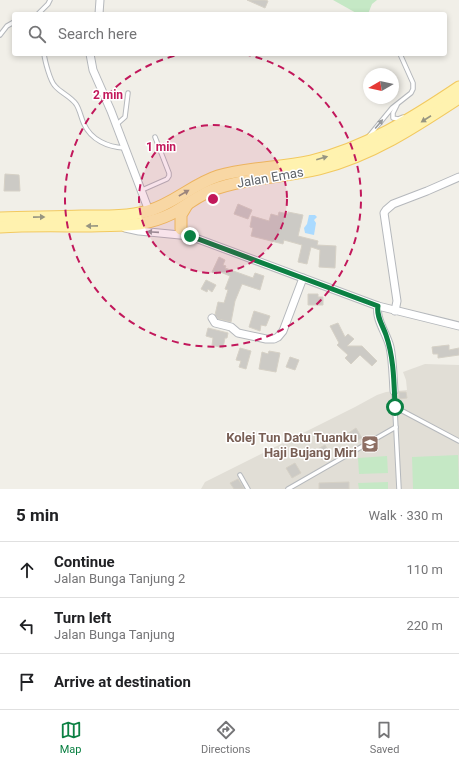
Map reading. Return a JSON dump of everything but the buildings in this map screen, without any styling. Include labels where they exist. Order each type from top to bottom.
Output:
[{"type":"main road","name":"Jalan Emas","points":[[0,218],[110,216],[131,215],[149,211],[167,203],[196,186],[217,177],[310,161],[342,151],[390,130],[457,92]]},
{"type":"main road","name":"Jalan Emas","points":[[0,227],[117,225],[138,224],[156,220],[171,214],[205,193],[228,184],[319,169],[364,154],[391,141],[457,92]]},
{"type":"main road","points":[[186,232],[181,215],[187,204]]},
{"type":"main road","points":[[149,211],[163,209],[171,214]]},
{"type":"street","points":[[99,12],[100,0]]},
{"type":"street","points":[[90,56],[93,70],[142,190],[149,211]]},
{"type":"street","points":[[395,311],[397,301],[384,213],[393,204],[459,177]]},
{"type":"street","points":[[171,214],[186,232]]},
{"type":"street","points":[[117,225],[138,231],[186,232],[378,306],[459,326]]},
{"type":"street","points":[[212,318],[215,323],[231,326],[238,332],[266,339],[274,339],[278,337],[282,331],[304,278]]},
{"type":"street","points":[[378,306],[377,312],[387,336],[392,359],[394,391]]},
{"type":"lane","points":[[40,12],[50,0]]},
{"type":"lane","points":[[0,35],[7,26],[12,23]]},
{"type":"lane","points":[[45,56],[54,86],[72,98],[78,107],[89,133],[112,147],[125,148]]},
{"type":"lane","points":[[399,103],[411,93],[413,85],[401,56]]},
{"type":"lane","points":[[398,104],[393,114],[393,118],[395,119],[405,116],[427,103],[457,92]]},
{"type":"lane","points":[[116,125],[125,116],[128,93]]},
{"type":"lane","points":[[360,144],[392,108],[398,104]]},
{"type":"lane","points":[[142,190],[167,179],[170,173],[155,137]]},
{"type":"lane","points":[[394,391],[400,489]]},
{"type":"lane","points":[[395,407],[459,441]]},
{"type":"lane","points":[[288,489],[396,427]]},
{"type":"lane","points":[[240,475],[248,489]]},
{"type":"shaded area","name":"Kolej Tun Datu Tuanku Haji Bujang Miri","points":[[425,364],[459,365],[459,489],[201,489],[205,482],[377,395],[386,392],[407,390],[403,372]]},
{"type":"green space","points":[[333,0],[377,0],[372,4],[369,12],[354,12]]},
{"type":"green space","points":[[458,455],[459,489],[413,489],[412,457]]},
{"type":"green space","points":[[387,456],[388,473],[359,474],[358,458]]},
{"type":"green space","points":[[388,482],[388,489],[359,489],[358,483]]},
{"type":"water","points":[[309,215],[315,215],[317,217],[314,220],[316,223],[314,235],[305,233],[304,228],[307,224]]},
{"type":"place","name":"Kolej Tun Datu Tuanku Haji Bujang Miri","points":[[370,444]]},
{"type":"route","points":[[190,236],[378,306],[377,312],[390,347],[395,407]]}]
